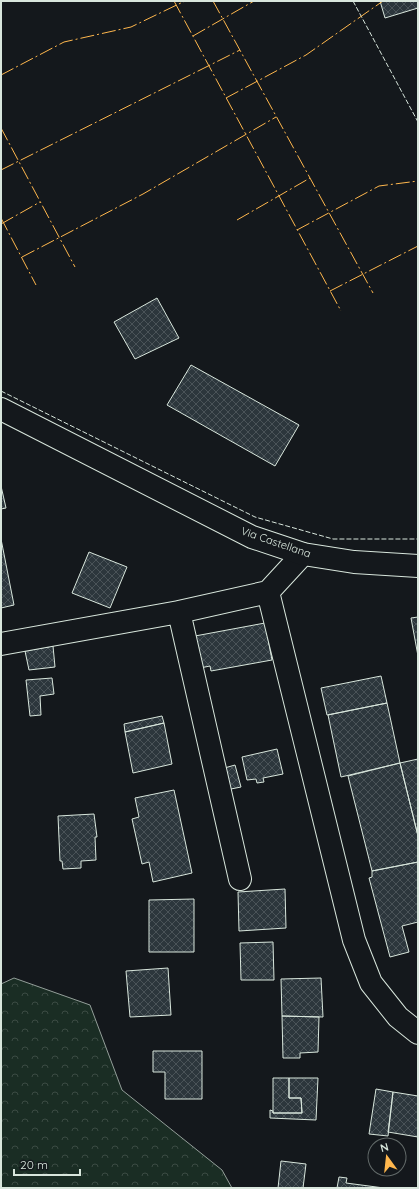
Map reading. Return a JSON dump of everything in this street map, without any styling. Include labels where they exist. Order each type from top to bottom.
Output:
[{"type":"street","name":"Via Castellana","points":[[1,408],[252,537],[303,554],[354,562],[418,566]]},
{"type":"street","points":[[1,644],[179,612],[268,592],[303,554]]},
{"type":"street","points":[[268,592],[354,940],[371,983],[398,1016],[418,1033]]},
{"type":"street","points":[[179,612],[240,880]]},
{"type":"green space","points":[[14,978],[90,1005],[122,1090],[222,1170],[232,1188],[1,1188],[1,984]]},
{"type":"building","points":[[380,1],[418,1],[418,8],[385,18]]},
{"type":"building","points":[[157,298],[179,338],[135,359],[114,322]]},
{"type":"building","points":[[191,365],[299,425],[275,466],[167,405]]},
{"type":"building","points":[[1,486],[6,508],[1,509]]},
{"type":"building","points":[[1,539],[14,605],[1,608]]},
{"type":"building","points":[[89,552],[127,567],[110,608],[72,593]]},
{"type":"building","points":[[418,617],[418,656],[411,618]]},
{"type":"building","points":[[265,623],[272,660],[211,671],[210,666],[200,668],[195,636]]},
{"type":"building","points":[[53,646],[55,667],[29,670],[25,651]]},
{"type":"building","points":[[381,676],[387,703],[327,715],[321,688]]},
{"type":"building","points":[[52,678],[54,694],[40,696],[41,715],[30,716],[26,680]]},
{"type":"building","points":[[387,703],[400,763],[341,777],[328,715]]},
{"type":"building","points":[[162,716],[164,723],[125,732],[124,724]]},
{"type":"building","points":[[164,723],[172,764],[133,773],[125,732]]},
{"type":"building","points":[[277,749],[283,774],[263,778],[264,782],[257,783],[256,779],[247,780],[242,757]]},
{"type":"building","points":[[418,759],[418,836],[400,763]]},
{"type":"building","points":[[400,763],[418,836],[418,862],[372,871],[348,776]]},
{"type":"building","points":[[235,765],[241,787],[226,790],[221,769]]},
{"type":"building","points":[[174,790],[192,873],[153,882],[149,862],[142,864],[132,819],[139,817],[135,798]]},
{"type":"building","points":[[94,814],[97,837],[95,837],[96,860],[81,861],[81,868],[63,869],[62,861],[60,861],[58,816]]},
{"type":"building","points":[[418,862],[418,922],[402,926],[409,952],[390,957],[369,878],[372,877],[372,871]]},
{"type":"building","points":[[285,889],[286,928],[239,931],[238,892]]},
{"type":"building","points":[[194,899],[194,952],[149,952],[149,900]]},
{"type":"building","points":[[273,942],[274,980],[241,980],[240,943]]},
{"type":"building","points":[[168,968],[171,1015],[130,1017],[126,971]]},
{"type":"building","points":[[321,978],[323,1017],[282,1016],[281,979]]},
{"type":"building","points":[[282,1016],[319,1017],[318,1052],[300,1053],[300,1058],[283,1058]]},
{"type":"building","points":[[153,1051],[202,1051],[202,1099],[165,1099],[165,1072],[153,1072]]},
{"type":"building","points":[[273,1078],[289,1078],[289,1098],[301,1098],[302,1113],[273,1113]]},
{"type":"building","points":[[289,1078],[318,1078],[316,1120],[270,1118],[270,1110],[273,1111],[273,1113],[302,1113],[301,1098],[289,1098]]},
{"type":"building","points":[[376,1089],[393,1092],[388,1136],[369,1134]]},
{"type":"building","points":[[393,1092],[418,1096],[418,1137],[388,1132]]},
{"type":"building","points":[[281,1161],[306,1164],[303,1188],[278,1188]]},
{"type":"building","points":[[339,1177],[347,1178],[346,1183],[384,1188],[337,1188]]},
{"type":"fence","points":[[353,1],[418,122]]},
{"type":"fence","points":[[1,391],[255,517],[333,539],[418,539]]},
{"type":"power","points":[[174,1],[341,311]]},
{"type":"power","points":[[1,75],[64,42],[131,27],[185,1]]},
{"type":"power","points":[[213,1],[373,293]]},
{"type":"power","points":[[193,36],[254,1]]},
{"type":"power","points":[[226,98],[306,55],[383,1]]},
{"type":"power","points":[[1,170],[240,50]]},
{"type":"power","points":[[22,257],[143,194],[276,117]]},
{"type":"power","points":[[1,128],[75,267]]},
{"type":"power","points":[[237,220],[310,178]]},
{"type":"power","points":[[297,230],[379,186],[418,181]]},
{"type":"power","points":[[1,224],[40,202]]},
{"type":"power","points":[[1,218],[36,285]]},
{"type":"power","points":[[330,291],[418,246]]}]
